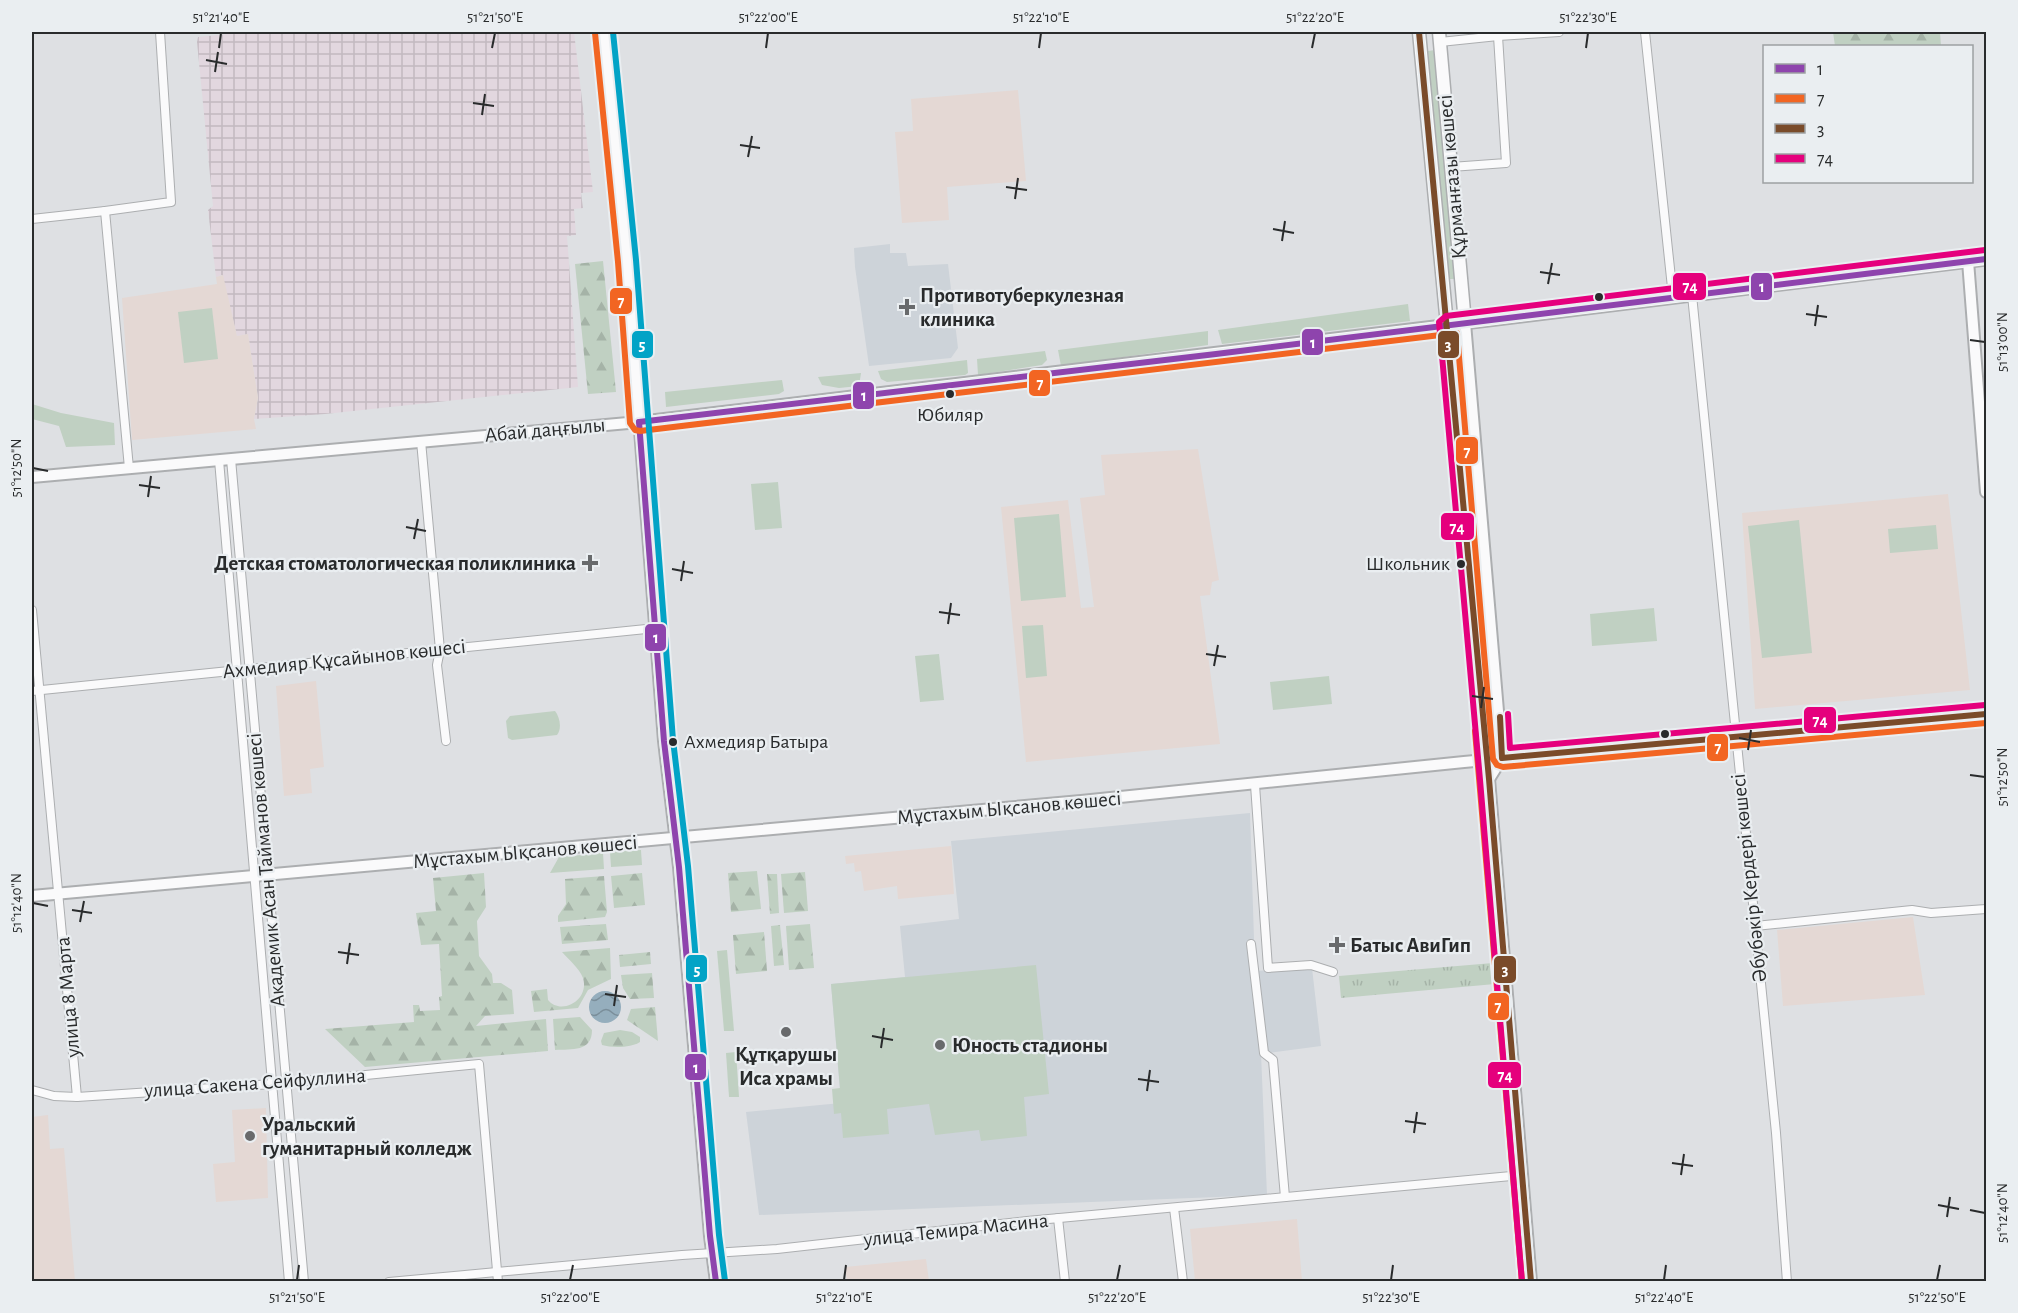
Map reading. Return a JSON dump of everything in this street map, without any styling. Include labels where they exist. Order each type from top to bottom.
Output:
[{"type":"main road","points":[[1419,37],[1439,37]]},
{"type":"main road","name":"Құрманғазы көшесі","points":[[1419,37],[1447,325]]},
{"type":"main road","name":"Құрманғазы көшесі","points":[[1439,37],[1465,323]]},
{"type":"main road","name":"Абай даңғылы","points":[[1447,325],[1986,259]]},
{"type":"street","points":[[32,219],[171,202],[160,32]]},
{"type":"street","points":[[604,32],[627,261],[664,741],[676,838],[716,1281]]},
{"type":"street","points":[[1439,37],[1559,32]]},
{"type":"street","points":[[1645,32],[1673,297]]},
{"type":"street","points":[[1451,167],[1506,163],[1498,36]]},
{"type":"street","points":[[105,211],[129,468]]},
{"type":"street","points":[[1968,261],[1986,492]]},
{"type":"street","name":"Әбубәкір Кердері көшесі","points":[[1692,295],[1776,1133],[1787,1281]]},
{"type":"street","points":[[1465,323],[1502,758],[1489,779]]},
{"type":"street","name":"Абай даңғылы","points":[[32,477],[639,422],[1447,325]]},
{"type":"street","name":"Құрманғазы көшесі","points":[[1447,325],[1532,1281]]},
{"type":"street","points":[[421,441],[441,650],[437,665],[446,741]]},
{"type":"street","name":"Академик Асан Тайманов көшесі","points":[[231,459],[304,1281]]},
{"type":"street","name":"Академик Асан Тайманов көшесі","points":[[219,460],[290,1281]]},
{"type":"street","name":"улица 8 Марта","points":[[32,610],[36,690],[59,894],[77,1097]]},
{"type":"street","name":"Ахмедияр Құсайынов көшесі","points":[[36,690],[656,628]]},
{"type":"street","name":"Мұстахым Ықсанов көшесі","points":[[32,896],[1255,785],[1502,758],[1986,714]]},
{"type":"street","points":[[1255,785],[1268,968],[1311,965],[1333,972]]},
{"type":"street","points":[[1755,926],[1912,910],[1931,913],[1986,909]]},
{"type":"street","points":[[1251,944],[1264,1053],[1273,1060],[1285,1197]]},
{"type":"street","name":"улица Сакена Сейфуллина","points":[[32,1090],[54,1096],[77,1097],[273,1084],[479,1064],[496,1271]]},
{"type":"street","name":"улица Темира Масина","points":[[389,1281],[777,1249],[1058,1218],[1522,1175]]},
{"type":"street","points":[[1174,1208],[1183,1281]]},
{"type":"street","points":[[1058,1218],[1065,1281]]},
{"type":"street","points":[[496,1271],[498,1281]]},
{"type":"shaded area","points":[[248,32],[574,32],[593,192],[581,193],[583,208],[574,209],[576,235],[567,236],[578,387],[325,414],[254,419],[258,398],[248,334],[237,336],[222,275],[216,277],[208,210],[213,206],[197,42],[198,37]]},
{"type":"shaded area","points":[[1018,90],[1026,181],[947,187],[949,220],[902,223],[895,132],[913,131],[911,99]]},
{"type":"shaded area","name":"Противотуберкулезная клиника","points":[[890,244],[890,253],[906,253],[908,266],[948,264],[958,348],[951,358],[869,366],[854,248]]},
{"type":"shaded area","points":[[223,275],[237,336],[248,334],[258,398],[254,419],[256,429],[132,440],[122,298],[217,284],[216,277]]},
{"type":"shaded area","points":[[1198,449],[1219,580],[1212,582],[1210,595],[1200,596],[1220,744],[1026,762],[1001,507],[1068,500],[1081,608],[1094,607],[1080,498],[1105,495],[1101,455]]},
{"type":"shaded area","points":[[1948,494],[1970,690],[1755,709],[1742,513]]},
{"type":"shaded area","points":[[316,681],[324,767],[310,769],[312,793],[284,796],[276,686]]},
{"type":"shaded area","points":[[1250,813],[1255,971],[1312,968],[1321,1046],[1261,1054],[1267,1195],[759,1215],[746,1112],[841,1103],[831,984],[905,977],[900,926],[959,919],[951,841]]},
{"type":"shaded area","points":[[951,846],[954,894],[898,899],[897,886],[864,891],[861,871],[855,872],[854,863],[846,864],[845,856]]},
{"type":"shaded area","points":[[1913,917],[1925,995],[1783,1006],[1777,930]]},
{"type":"shaded area","name":"Уральский гуманитарный колледж","points":[[266,1108],[268,1198],[216,1202],[213,1164],[235,1162],[232,1110]]},
{"type":"shaded area","points":[[48,1115],[50,1149],[64,1148],[75,1281],[32,1281],[32,1117]]},
{"type":"shaded area","points":[[1297,1219],[1302,1281],[1195,1281],[1190,1229]]},
{"type":"shaded area","points":[[926,1259],[929,1281],[847,1281],[845,1267]]},
{"type":"green space","points":[[1833,32],[1940,32],[1941,45],[1835,45]]},
{"type":"green space","points":[[1435,50],[1455,279],[1449,279],[1428,51]]},
{"type":"green space","points":[[603,261],[616,392],[588,394],[575,264]]},
{"type":"green space","points":[[1408,304],[1410,321],[1222,344],[1218,330]]},
{"type":"green space","points":[[212,308],[218,359],[184,363],[178,312]]},
{"type":"green space","points":[[1208,331],[1208,345],[1061,366],[1058,350]]},
{"type":"green space","points":[[1045,351],[1047,360],[1042,365],[978,375],[977,359]]},
{"type":"green space","points":[[967,360],[968,373],[965,375],[887,382],[881,379],[878,371]]},
{"type":"green space","points":[[861,373],[859,386],[839,388],[822,385],[818,377]]},
{"type":"green space","points":[[782,380],[784,391],[779,394],[666,407],[665,392]]},
{"type":"green space","points":[[32,404],[61,413],[114,423],[115,445],[66,447],[59,426],[32,419]]},
{"type":"green space","points":[[778,482],[782,528],[755,530],[751,484]]},
{"type":"green space","points":[[1059,514],[1066,597],[1021,601],[1014,518]]},
{"type":"green space","points":[[1799,520],[1812,653],[1762,658],[1748,526]]},
{"type":"green space","points":[[1936,525],[1938,549],[1890,553],[1888,529]]},
{"type":"green space","points":[[1654,608],[1657,641],[1592,646],[1590,614]]},
{"type":"green space","points":[[1043,625],[1047,676],[1026,678],[1022,626]]},
{"type":"green space","points":[[939,654],[944,700],[920,702],[915,656]]},
{"type":"green space","points":[[1329,676],[1332,704],[1273,710],[1270,682]]},
{"type":"green space","points":[[555,711],[560,723],[557,735],[512,740],[508,738],[506,721],[510,716]]},
{"type":"green space","points":[[641,850],[642,865],[611,867],[610,852]]},
{"type":"green space","points":[[603,853],[604,869],[550,873],[559,857]]},
{"type":"green space","points":[[757,871],[761,909],[731,912],[728,873]]},
{"type":"green space","points":[[805,872],[808,911],[784,913],[781,874]]},
{"type":"green space","points":[[484,873],[486,907],[477,921],[479,956],[492,974],[493,983],[501,983],[512,990],[514,1014],[485,1016],[476,1026],[546,1019],[548,1051],[365,1067],[325,1029],[414,1022],[413,1005],[419,1005],[420,1011],[440,1010],[439,997],[442,996],[439,944],[421,945],[416,913],[436,911],[433,878]]},
{"type":"green space","points":[[642,873],[645,905],[614,908],[611,876]]},
{"type":"green space","points":[[767,874],[777,874],[779,913],[770,914]]},
{"type":"green space","points":[[604,876],[607,912],[605,917],[558,922],[558,916],[566,904],[565,879]]},
{"type":"green space","points":[[606,924],[608,940],[562,944],[560,927]]},
{"type":"green space","points":[[810,924],[814,968],[789,970],[786,926]]},
{"type":"green space","points":[[780,925],[784,965],[774,966],[771,926]]},
{"type":"green space","points":[[764,932],[767,971],[736,974],[733,935]]},
{"type":"green space","points":[[610,948],[611,979],[588,990],[578,1008],[534,1012],[531,991],[547,989],[548,1000],[560,1006],[573,1003],[582,993],[583,978],[562,952]]},
{"type":"green space","points":[[727,950],[734,1031],[724,1031],[717,951]]},
{"type":"green space","points":[[650,952],[651,964],[620,967],[619,955]]},
{"type":"green space","points":[[1493,963],[1495,984],[1341,998],[1339,976]]},
{"type":"green space","points":[[1036,965],[1049,1094],[1024,1097],[1027,1136],[981,1141],[979,1130],[935,1135],[929,1104],[887,1109],[889,1134],[843,1138],[841,1113],[834,1114],[832,1089],[840,1088],[831,984]]},
{"type":"green space","points":[[652,973],[654,998],[630,999],[623,988],[621,975]]},
{"type":"green space","points":[[655,1007],[658,1041],[627,1020],[631,1009]]},
{"type":"green space","points":[[580,1017],[592,1030],[589,1042],[580,1048],[555,1050],[553,1019]]},
{"type":"green space","points":[[620,1030],[632,1032],[640,1037],[640,1042],[621,1047],[602,1045],[604,1033]]},
{"type":"green space","points":[[736,1052],[739,1097],[729,1097],[726,1053]]},
{"type":"water","points":[[605,991],[616,996],[621,1007],[616,1018],[605,1023],[594,1018],[589,1007],[594,996]]},
{"type":"transit line","name":"5","points":[[613,32],[636,260],[673,740],[688,866],[719,1235],[725,1281]]},
{"type":"transit line","name":"3","points":[[1419,32],[1489,779],[1531,1282]]},
{"type":"transit line","name":"7","points":[[595,33],[618,262],[630,423],[635,430],[1457,333],[1493,759],[1497,765],[1503,767],[1986,723]]},
{"type":"transit line","name":"74","points":[[1522,1282],[1439,322],[1446,316],[1985,250]]},
{"type":"transit line","name":"1","points":[[639,422],[1216,354],[1986,259]]},
{"type":"transit line","name":"1","points":[[639,422],[664,741],[679,867],[710,1236],[716,1282]]},
{"type":"transit line","name":"74","points":[[1508,714],[1510,748],[1985,705]]},
{"type":"transit line","name":"3","points":[[1500,717],[1502,758],[1986,714]]},
{"type":"transit line","name":"7","points":[[1475,731],[1522,1282]]},
{"type":"place","name":"Противотуберкулезная клиника","points":[[907,307]]},
{"type":"place","name":"Юбиляр","points":[[950,394]]},
{"type":"place","name":"Детская стоматологическая поликлиника","points":[[590,563]]},
{"type":"place","name":"Школьник","points":[[1461,564]]},
{"type":"place","name":"Ахмедияр Батыра","points":[[673,742]]},
{"type":"place","name":"Батыс АвиГип","points":[[1337,945]]},
{"type":"place","name":"Құтқарушы Иса храмы","points":[[786,1032]]},
{"type":"place","name":"Юность стадионы","points":[[940,1045]]},
{"type":"place","name":"Уральский гуманитарный колледж","points":[[250,1136]]}]
